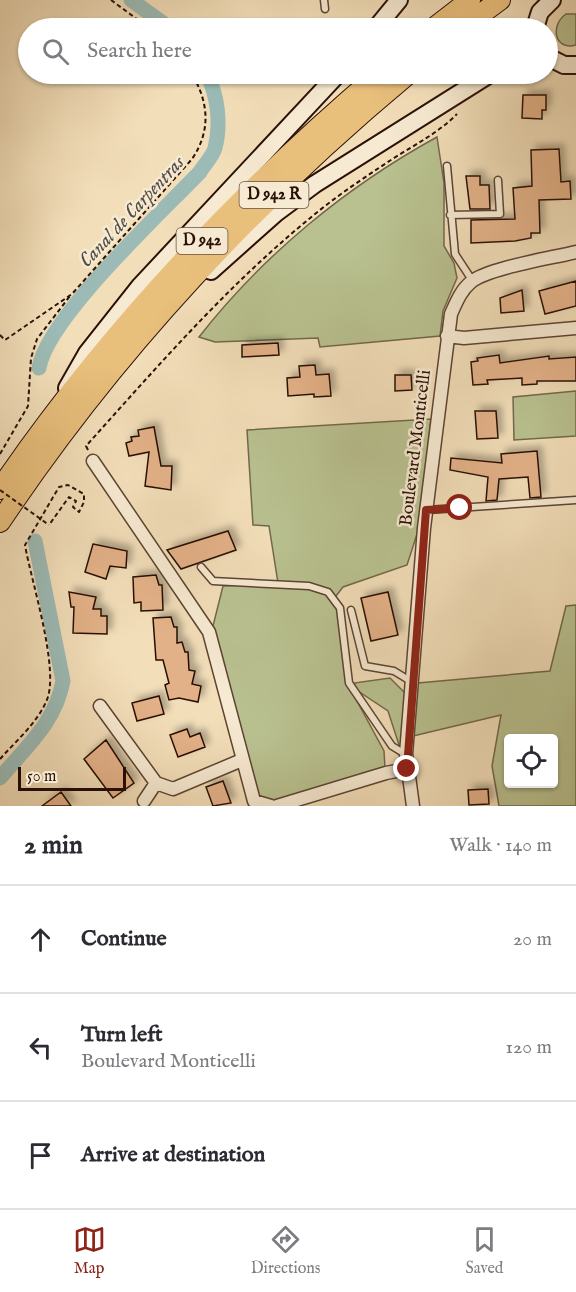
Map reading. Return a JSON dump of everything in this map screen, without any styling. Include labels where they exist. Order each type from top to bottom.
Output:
[{"type":"main road","points":[[384,18],[399,0]]},
{"type":"main road","points":[[447,18],[470,0]]},
{"type":"main road","points":[[476,18],[500,0]]},
{"type":"main road","points":[[538,18],[540,12],[552,0]]},
{"type":"main road","points":[[558,62],[575,66]]},
{"type":"main road","points":[[45,426],[87,353],[140,286],[329,84]]},
{"type":"main road","name":"D 942","points":[[0,489],[45,426],[128,323],[188,255],[317,129],[368,84]]},
{"type":"main road","name":"D 942 R","points":[[0,522],[103,381],[214,254],[344,127],[396,84]]},
{"type":"main road","points":[[150,326],[276,213],[315,184],[473,84]]},
{"type":"street","points":[[472,280],[487,274],[576,252]]},
{"type":"street","name":"Boulevard Monticelli","points":[[412,806],[406,754],[426,510],[451,314],[463,291],[472,280]]},
{"type":"street","points":[[447,336],[464,338],[576,328]]},
{"type":"street","points":[[93,461],[209,632],[254,801],[271,806]]},
{"type":"street","points":[[100,706],[156,783],[173,789],[242,760]]},
{"type":"street","points":[[277,806],[386,773],[407,769]]},
{"type":"street","points":[[144,801],[156,783]]},
{"type":"lane","points":[[324,0],[325,9]]},
{"type":"lane","points":[[447,166],[455,254],[472,280]]},
{"type":"lane","points":[[450,215],[500,214],[498,180]]},
{"type":"lane","points":[[426,510],[576,500]]},
{"type":"lane","points":[[201,567],[213,581],[309,586],[328,592],[340,608],[350,682],[393,746],[406,754]]},
{"type":"lane","points":[[351,610],[365,666],[394,671],[413,682]]},
{"type":"path","points":[[111,0],[135,18]]},
{"type":"path","points":[[0,454],[28,406],[31,358],[37,339],[72,294],[180,174],[203,142],[205,111],[203,93],[198,84]]},
{"type":"path","points":[[93,461],[86,446],[230,290],[311,217],[394,158],[442,129],[458,114],[460,100],[457,93]]},
{"type":"path","points":[[0,335],[5,340],[72,294]]},
{"type":"path","points":[[0,489],[49,525],[69,497],[76,501],[73,507],[79,512],[84,502],[84,494],[68,485],[59,488],[24,545],[51,679],[46,702],[35,721],[0,759]]},
{"type":"path","points":[[18,512],[24,502]]},
{"type":"green space","points":[[566,14],[576,14],[576,45],[569,46],[559,41],[558,24]]},
{"type":"green space","points":[[437,137],[444,183],[444,246],[454,263],[457,278],[443,311],[440,336],[320,347],[318,338],[215,342],[199,337],[250,278],[308,225],[370,178]]},
{"type":"green space","points":[[576,391],[576,436],[514,440],[513,397]]},
{"type":"green space","points":[[431,419],[419,528],[407,565],[343,587],[336,596],[350,688],[384,751],[385,768],[273,802],[257,799],[212,630],[223,586],[278,583],[269,526],[253,525],[247,430]]},
{"type":"green space","points":[[576,605],[576,806],[499,806],[492,766],[501,715],[413,736],[418,683],[550,671],[566,606]]},
{"type":"green space","points":[[390,678],[407,695],[407,716],[400,748],[388,711],[358,691],[354,683]]},
{"type":"building","points":[[523,95],[546,95],[546,110],[542,110],[542,119],[522,118]]},
{"type":"building","points":[[559,149],[561,182],[570,181],[571,199],[539,200],[540,233],[531,233],[531,238],[515,241],[471,243],[471,220],[515,219],[513,188],[532,186],[531,150]]},
{"type":"building","points":[[466,176],[480,176],[480,185],[489,185],[490,209],[470,209]]},
{"type":"building","points":[[576,281],[576,306],[545,314],[539,291]]},
{"type":"building","points":[[522,290],[524,311],[501,313],[500,298]]},
{"type":"building","points":[[278,343],[279,355],[242,357],[242,345]]},
{"type":"building","points":[[499,355],[500,363],[549,356],[549,359],[576,357],[576,381],[537,381],[537,384],[522,385],[522,378],[487,380],[488,384],[473,385],[471,362],[478,361],[477,358]]},
{"type":"building","points":[[315,365],[316,375],[329,374],[331,396],[314,397],[314,394],[288,396],[287,378],[300,377],[299,366]]},
{"type":"building","points":[[395,375],[411,375],[412,390],[395,391]]},
{"type":"building","points":[[475,411],[496,411],[498,438],[477,439]]},
{"type":"building","points":[[154,427],[161,466],[172,466],[171,490],[145,486],[149,452],[129,456],[126,443],[132,441],[131,437],[139,436],[138,430]]},
{"type":"building","points":[[537,451],[541,497],[530,498],[528,477],[499,479],[497,500],[486,501],[488,477],[450,470],[451,458],[502,463],[501,454]]},
{"type":"building","points":[[228,531],[236,550],[181,569],[167,550]]},
{"type":"building","points":[[93,544],[127,551],[126,568],[110,566],[106,579],[85,572]]},
{"type":"building","points":[[156,575],[159,585],[162,585],[163,610],[141,611],[141,602],[134,603],[133,577]]},
{"type":"building","points":[[69,592],[96,597],[93,609],[101,609],[101,616],[107,616],[107,634],[73,633],[74,607],[71,607]]},
{"type":"building","points":[[388,592],[398,635],[371,641],[361,598]]},
{"type":"building","points":[[171,617],[174,627],[177,627],[177,643],[182,642],[185,652],[188,652],[189,670],[195,671],[192,684],[201,686],[198,702],[179,698],[169,700],[165,685],[169,683],[163,660],[156,660],[153,618]]},
{"type":"building","points":[[159,696],[164,714],[137,721],[132,703]]},
{"type":"building","points":[[187,729],[190,737],[200,733],[205,747],[178,757],[170,735]]},
{"type":"building","points":[[106,740],[134,783],[113,798],[84,759]]},
{"type":"building","points":[[223,781],[231,803],[213,806],[206,787]]},
{"type":"building","points":[[488,789],[489,804],[469,805],[468,790]]},
{"type":"building","points":[[61,792],[71,806],[42,806]]},
{"type":"waterway","name":"Canal de Carpentras","points":[[131,0],[156,18]]},
{"type":"waterway","name":"Canal de Carpentras","points":[[39,368],[47,347],[62,322],[83,295],[200,172],[212,154],[218,129],[216,100],[211,84]]},
{"type":"waterway","name":"Canal de Carpentras","points":[[0,778],[47,722],[63,681],[35,541]]},
{"type":"route","points":[[407,769],[406,754],[426,510],[460,508]]}]
